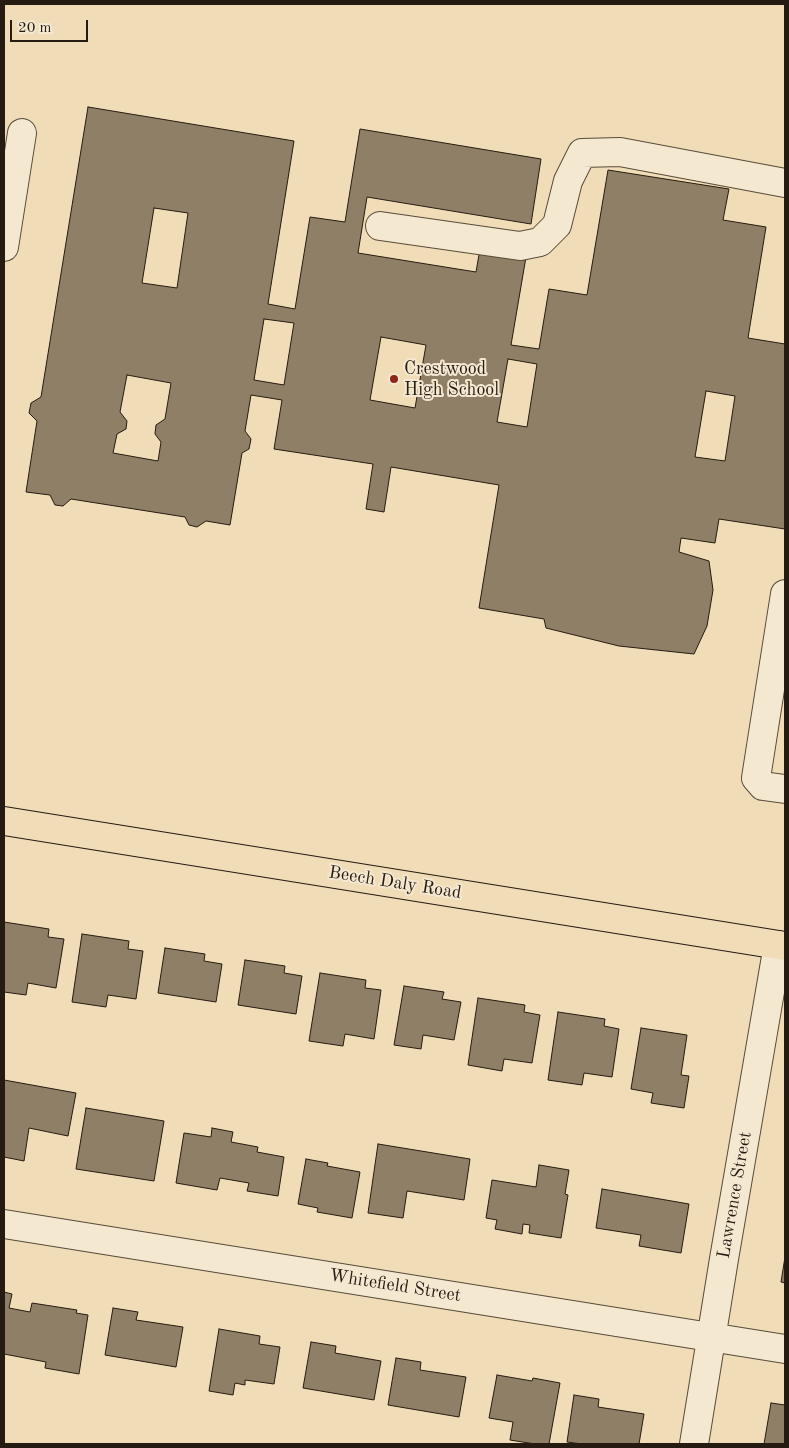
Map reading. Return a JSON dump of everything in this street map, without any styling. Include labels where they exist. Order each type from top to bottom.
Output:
[{"type":"main road","name":"Beech Daly Road","points":[[4,821],[782,946]]},
{"type":"street","points":[[4,247],[22,133]]},
{"type":"street","points":[[380,226],[520,246],[540,242],[557,226],[568,182],[582,153],[620,152],[785,183]]},
{"type":"street","points":[[785,594],[756,778],[763,786],[785,789]]},
{"type":"street","name":"Lawrence Street","points":[[694,1444],[724,1259],[782,946]]},
{"type":"street","name":"Whitefield Street","points":[[4,1224],[785,1349]]},
{"type":"building","points":[[88,107],[294,141],[268,304],[295,309],[310,217],[345,222],[360,129],[541,159],[531,224],[367,197],[358,253],[476,272],[480,249],[526,257],[511,345],[539,349],[549,289],[587,295],[608,170],[729,189],[723,220],[766,227],[748,338],[785,344],[785,529],[719,519],[715,543],[681,538],[679,552],[709,561],[713,590],[707,626],[694,654],[619,646],[546,628],[544,619],[479,608],[499,485],[391,467],[384,512],[366,509],[373,464],[274,449],[282,400],[251,395],[245,431],[251,439],[249,449],[242,453],[230,525],[206,521],[197,527],[189,525],[185,517],[71,499],[63,506],[55,505],[50,495],[26,492],[37,421],[29,413],[31,403],[41,397]],"holes":[[[154,208],[188,213],[177,288],[142,283]],[[264,319],[294,323],[284,385],[254,380]],[[381,337],[426,345],[415,408],[370,400]],[[508,359],[537,364],[527,427],[497,422]],[[127,375],[171,383],[165,419],[156,425],[155,434],[161,442],[158,461],[113,453],[117,434],[126,429],[127,421],[120,412]],[[706,391],[735,396],[725,461],[695,457]]]},
{"type":"building","points":[[4,922],[49,929],[48,937],[64,939],[56,988],[28,983],[26,995],[4,992]]},
{"type":"building","points":[[82,934],[129,941],[128,949],[143,951],[136,999],[108,995],[106,1007],[72,1002]]},
{"type":"building","points":[[165,948],[205,954],[204,961],[222,964],[216,1002],[158,993]]},
{"type":"building","points":[[245,960],[285,966],[284,973],[302,976],[296,1014],[238,1005]]},
{"type":"building","points":[[320,973],[366,980],[365,988],[381,990],[374,1039],[345,1034],[343,1046],[309,1041]]},
{"type":"building","points":[[404,986],[444,992],[442,999],[461,1002],[454,1040],[423,1035],[421,1049],[394,1045]]},
{"type":"building","points":[[478,998],[525,1005],[524,1012],[540,1015],[532,1063],[504,1059],[502,1071],[468,1065]]},
{"type":"building","points":[[558,1012],[605,1019],[604,1026],[619,1029],[612,1077],[584,1073],[582,1085],[548,1080]]},
{"type":"building","points":[[641,1028],[687,1035],[681,1075],[689,1076],[684,1108],[651,1103],[653,1093],[631,1089]]},
{"type":"building","points":[[4,1080],[76,1093],[68,1136],[29,1128],[24,1161],[4,1157]]},
{"type":"building","points":[[86,1108],[164,1121],[154,1181],[76,1169]]},
{"type":"building","points":[[212,1128],[233,1132],[231,1142],[258,1147],[257,1152],[284,1157],[278,1196],[247,1191],[249,1183],[220,1178],[217,1190],[176,1183],[184,1133],[211,1137]]},
{"type":"building","points":[[378,1144],[470,1159],[464,1200],[407,1191],[403,1218],[368,1213]]},
{"type":"building","points":[[306,1159],[328,1163],[327,1166],[360,1172],[352,1218],[317,1212],[318,1208],[298,1204]]},
{"type":"building","points":[[539,1165],[569,1170],[565,1194],[568,1195],[561,1238],[529,1233],[530,1225],[523,1224],[522,1234],[495,1229],[497,1220],[486,1218],[492,1180],[536,1187]]},
{"type":"building","points":[[602,1189],[689,1204],[681,1253],[639,1246],[641,1235],[596,1228]]},
{"type":"building","points":[[785,1257],[785,1283],[781,1282]]},
{"type":"building","points":[[4,1292],[12,1294],[9,1308],[30,1312],[32,1303],[77,1310],[76,1313],[88,1315],[79,1374],[45,1368],[46,1362],[4,1354]]},
{"type":"building","points":[[113,1308],[138,1312],[136,1320],[183,1327],[176,1367],[105,1355]]},
{"type":"building","points":[[219,1329],[260,1336],[259,1344],[280,1347],[274,1384],[245,1380],[245,1385],[235,1383],[233,1395],[209,1391]]},
{"type":"building","points":[[311,1342],[336,1346],[335,1353],[381,1361],[374,1400],[303,1388]]},
{"type":"building","points":[[396,1358],[421,1362],[420,1370],[466,1377],[459,1417],[388,1405]]},
{"type":"building","points":[[497,1375],[532,1381],[533,1378],[560,1383],[549,1444],[510,1440],[513,1422],[489,1418]]},
{"type":"building","points":[[574,1395],[599,1399],[598,1407],[644,1414],[639,1444],[582,1444],[567,1442]]},
{"type":"building","points":[[771,1403],[785,1405],[785,1444],[764,1444]]},
{"type":"place","name":"Crestwood High School","points":[[394,379]]}]
